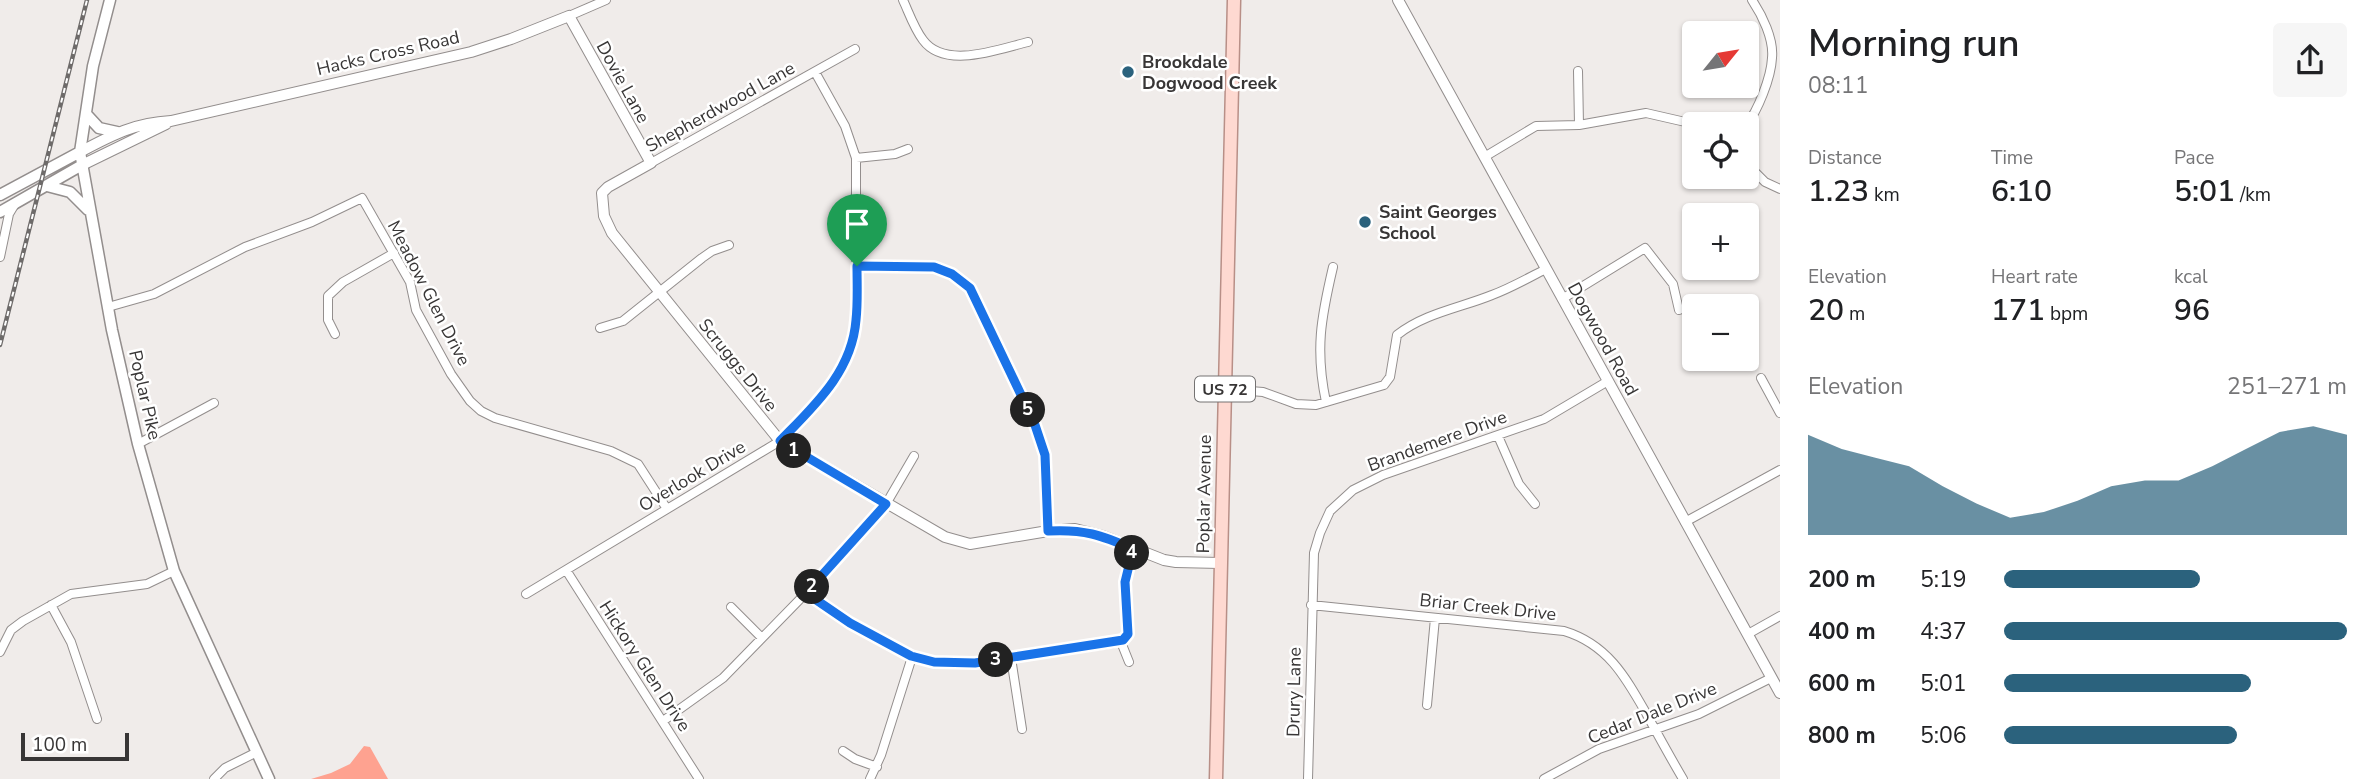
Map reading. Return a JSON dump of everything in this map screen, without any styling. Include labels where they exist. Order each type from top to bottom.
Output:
[{"type":"main road","name":"Poplar Pike","points":[[110,0],[93,66],[80,152],[108,307],[138,444],[174,570],[269,779]]},
{"type":"main road","name":"Poplar Avenue","points":[[1216,779],[1234,0]]},
{"type":"main road","points":[[87,115],[100,128],[117,132]]},
{"type":"main road","name":"Hacks Cross Road","points":[[0,195],[80,152]]},
{"type":"main road","name":"Hacks Cross Road","points":[[1,210],[82,165]]},
{"type":"main road","points":[[47,186],[70,192],[89,212]]},
{"type":"street","name":"Hacks Cross Road","points":[[80,152],[117,132],[149,122],[171,121],[474,51],[511,39],[606,0]]},
{"type":"street","points":[[903,0],[923,41],[934,50],[961,56],[1028,42]]},
{"type":"street","name":"Dogwood Road","points":[[1398,0],[1780,693]]},
{"type":"street","points":[[1752,0],[1762,15],[1776,58],[1756,112]]},
{"type":"street","name":"Dovie Lane","points":[[569,16],[651,163]]},
{"type":"street","name":"Shepherdwood Lane","points":[[602,193],[608,187],[855,49]]},
{"type":"street","points":[[1578,71],[1579,125]]},
{"type":"street","name":"Overlook Drive","points":[[526,594],[780,441],[823,397],[841,370],[856,322],[856,158],[845,126],[815,72]]},
{"type":"street","points":[[1486,156],[1536,126],[1579,125],[1646,113],[1682,121]]},
{"type":"street","name":"Hacks Cross Road","points":[[82,165],[171,121]]},
{"type":"street","points":[[856,158],[886,155],[908,149]]},
{"type":"street","points":[[1759,176],[1780,189]]},
{"type":"street","name":"Scruggs Drive","points":[[602,193],[604,216],[612,233],[780,441],[945,537],[970,544],[1075,529],[1176,562],[1220,563]]},
{"type":"street","name":"Meadow Glen Drive","points":[[108,307],[154,294],[245,247],[313,222],[360,198],[366,203],[410,282],[416,310],[470,401],[495,418],[611,451],[638,464],[667,509]]},
{"type":"street","points":[[0,257],[9,214],[15,204]]},
{"type":"street","points":[[600,328],[623,321],[702,258],[729,245]]},
{"type":"street","points":[[1562,299],[1645,248],[1672,284],[1679,310]]},
{"type":"street","points":[[335,334],[328,320],[328,296],[343,282],[394,253]]},
{"type":"street","points":[[857,266],[934,267],[952,274],[970,288],[1034,422],[1045,455],[1048,531]]},
{"type":"street","points":[[1326,402],[1319,349],[1325,301],[1333,267]]},
{"type":"street","points":[[1225,389],[1263,392],[1296,404],[1315,405],[1384,386],[1390,377],[1397,335],[1405,329],[1453,307],[1492,295],[1546,269]]},
{"type":"street","points":[[1761,378],[1780,413]]},
{"type":"street","name":"Brandemere Drive","points":[[1311,605],[1314,553],[1320,533],[1330,511],[1353,490],[1383,475],[1544,419],[1608,381]]},
{"type":"street","points":[[138,444],[214,403]]},
{"type":"street","points":[[1498,436],[1519,484],[1535,505]]},
{"type":"street","points":[[663,721],[723,678],[806,593],[886,504],[914,456]]},
{"type":"street","points":[[1685,522],[1780,470]]},
{"type":"street","points":[[806,593],[850,623],[912,657],[953,664],[1011,658],[1121,642],[1128,634],[1125,582],[1133,549]]},
{"type":"street","points":[[0,652],[11,630],[71,594],[147,584],[174,570]]},
{"type":"street","name":"Hickory Glen Drive","points":[[566,570],[699,779]]},
{"type":"street","points":[[51,605],[71,642],[97,719]]},
{"type":"street","name":"Briar Creek Drive","points":[[1311,605],[1564,631],[1585,639],[1597,646],[1618,666],[1683,779]]},
{"type":"street","name":"Drury Lane","points":[[1308,779],[1311,605]]},
{"type":"street","points":[[731,607],[761,637]]},
{"type":"street","points":[[1748,634],[1780,616]]},
{"type":"street","points":[[1427,705],[1435,618]]},
{"type":"street","points":[[1121,642],[1129,662]]},
{"type":"street","points":[[870,779],[877,767],[912,657]]},
{"type":"street","points":[[1011,658],[1022,729]]},
{"type":"street","name":"Cedar Dale Drive","points":[[1546,778],[1599,749],[1718,706],[1771,678]]},
{"type":"street","points":[[843,751],[855,759],[877,767]]},
{"type":"street","points":[[214,779],[225,768],[257,752]]},
{"type":"shaded area","points":[[364,746],[370,747],[388,779],[311,779],[350,764]]},
{"type":"railway","points":[[0,345],[87,0]]},
{"type":"place","name":"Brookdale Dogwood Creek","points":[[1128,72]]},
{"type":"place","name":"Saint Georges School","points":[[1365,222]]},
{"type":"route","points":[[857,266],[940,268],[970,288],[1034,422],[1045,455],[1048,531],[1075,529],[1103,536],[1133,549],[1125,582],[1128,634],[1121,642],[975,663],[934,662],[911,656],[850,623],[806,593],[886,504],[780,441],[830,389],[841,370],[856,322],[857,266]]}]
